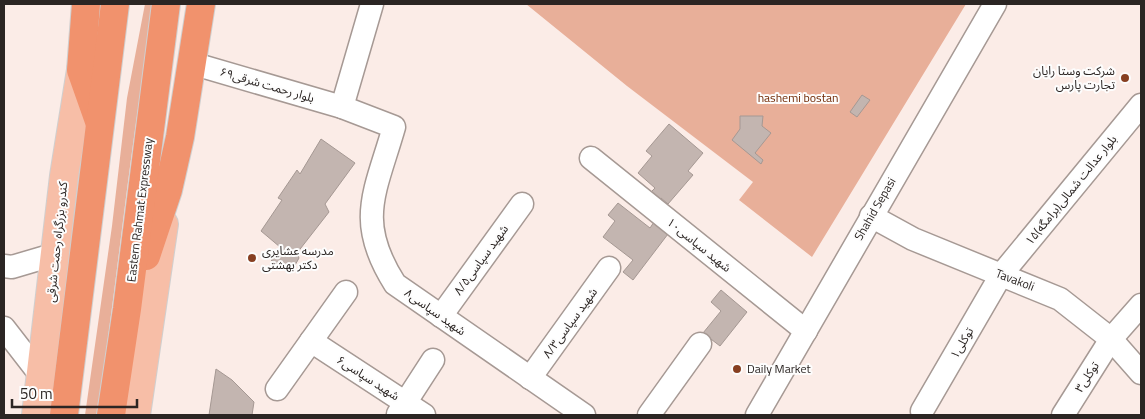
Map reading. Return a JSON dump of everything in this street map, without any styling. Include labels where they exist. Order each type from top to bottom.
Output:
[{"type":"highway","points":[[86,4],[81,70],[101,126]]},
{"type":"highway","name":"Eastern Rahmat Expressway","points":[[111,415],[127,309],[166,4]]},
{"type":"highway","points":[[127,309],[168,190],[180,137],[201,4]]},
{"type":"highway","points":[[81,70],[115,5]]},
{"type":"highway","points":[[64,415],[115,5]]},
{"type":"main road","name":"کندرو بزرگراه رحمت شرقی","points":[[36,415],[42,377],[64,176],[81,70]]},
{"type":"main road","points":[[136,415],[168,190]]},
{"type":"street","points":[[342,107],[372,4]]},
{"type":"street","name":"Shahid Sepasi","points":[[757,415],[995,4]]},
{"type":"street","name":"بلوار رحمت شرقی۶۹","points":[[191,63],[342,107]]},
{"type":"street","name":"۱۵بلوار عدالت شمالی(برامگه)","points":[[1001,275],[1141,105]]},
{"type":"street","name":"شهید سپاسی۸","points":[[342,107],[394,127],[370,207],[373,235],[384,266],[395,284],[584,415]]},
{"type":"street","name":"شهید سپاسی۱۰","points":[[591,158],[806,331]]},
{"type":"street","name":"شهید سپاسی۸/۵","points":[[441,316],[522,204]]},
{"type":"street","name":"Tavakoli","points":[[871,216],[914,239],[1060,299],[1111,339],[1141,372]]},
{"type":"street","points":[[4,266],[12,267],[56,254]]},
{"type":"street","name":"شهید سپاسی۸/۳","points":[[530,378],[609,268]]},
{"type":"street","name":"توکلی۱","points":[[922,411],[1001,275]]},
{"type":"street","points":[[277,390],[346,292]]},
{"type":"street","name":"توکلی۳","points":[[1063,415],[1111,339],[1141,304]]},
{"type":"street","points":[[4,328],[42,377]]},
{"type":"street","name":"شهید سپاسی۶","points":[[312,341],[409,411]]},
{"type":"street","points":[[650,415],[700,344]]},
{"type":"street","points":[[409,411],[433,360]]},
{"type":"green space","points":[[145,4],[155,4],[138,106],[97,415],[85,415],[112,226],[127,98]]},
{"type":"green space","name":"hashemi bostan","points":[[526,4],[966,4],[812,257],[739,200],[753,182],[627,86]]},
{"type":"building","points":[[862,95],[870,100],[857,117],[850,112]]},
{"type":"building","points":[[740,116],[763,116],[762,126],[771,133],[755,153],[763,160],[761,164],[732,140],[740,129]]},
{"type":"building","points":[[669,124],[703,153],[688,171],[693,175],[668,204],[661,198],[659,201],[650,193],[655,188],[638,173],[652,156],[646,151]]},
{"type":"building","points":[[321,139],[355,163],[325,204],[329,212],[297,253],[299,258],[294,267],[287,272],[271,260],[280,247],[261,231],[282,200],[278,198],[297,170],[300,174]]},
{"type":"building","points":[[618,203],[650,228],[654,222],[668,234],[633,280],[623,272],[633,260],[603,237],[615,221],[608,215]]},
{"type":"building","points":[[721,290],[747,312],[720,346],[703,333],[721,311],[711,302]]},
{"type":"building","points":[[216,369],[232,380],[254,402],[252,415],[209,415]]},
{"type":"place","name":"شرکت وستا رایان تجارت پارس","points":[[1125,78]]},
{"type":"place","name":"مدرسه عشایری دکتر بهشتی","points":[[252,258]]},
{"type":"place","name":"Daily Market","points":[[737,369]]}]
